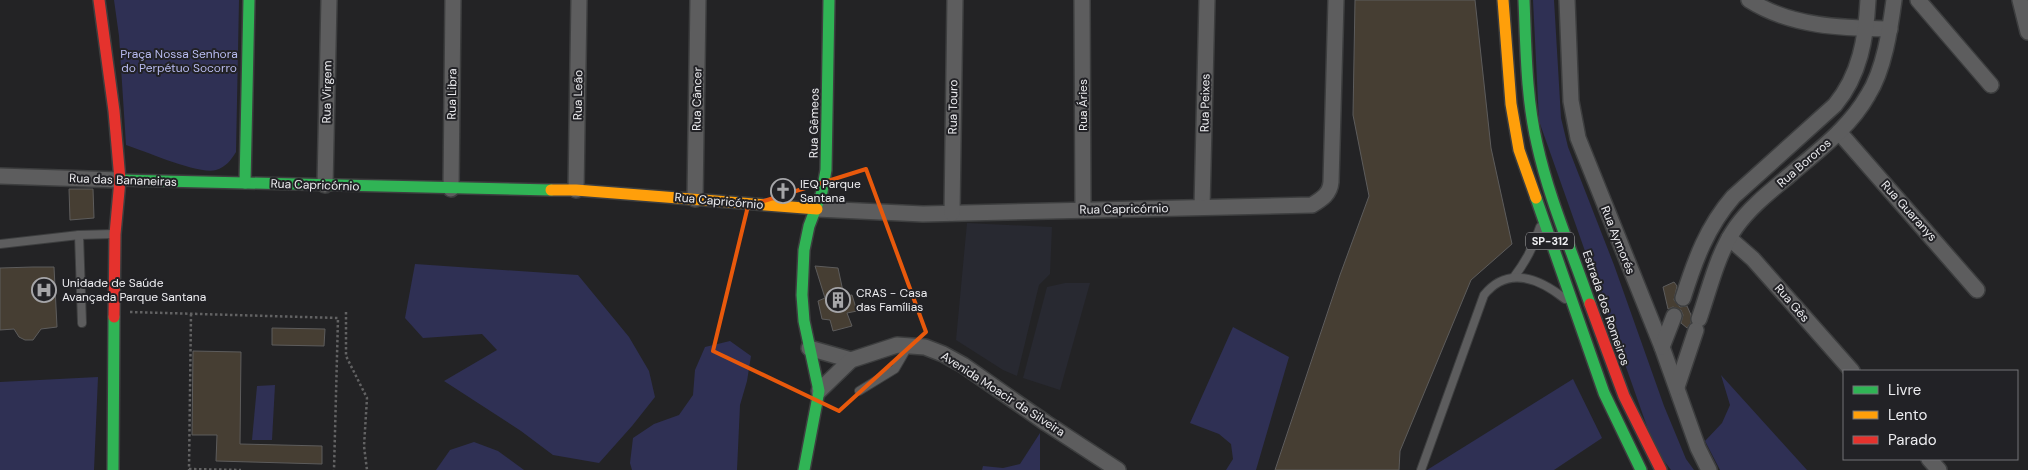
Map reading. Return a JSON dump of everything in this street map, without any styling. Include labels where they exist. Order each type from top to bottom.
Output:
[{"type":"street","points":[[99,0],[114,111],[120,180],[115,234],[113,470]]},
{"type":"street","points":[[245,183],[249,0]]},
{"type":"street","name":"Rua Virgem","points":[[326,185],[329,0]]},
{"type":"street","name":"Rua Libra","points":[[450,189],[453,0]]},
{"type":"street","name":"Rua Leão","points":[[576,190],[579,0]]},
{"type":"street","name":"Rua Câncer","points":[[695,199],[698,0]]},
{"type":"street","name":"Rua Gêmeos","points":[[819,391],[804,321],[802,271],[805,240],[825,181],[829,0]]},
{"type":"street","name":"Rua Touro","points":[[952,213],[955,0]]},
{"type":"street","name":"Rua Áries","points":[[1082,0],[1083,210]]},
{"type":"street","name":"Rua Peixes","points":[[1202,207],[1207,0]]},
{"type":"street","name":"Rua Capricórnio","points":[[245,183],[450,189],[576,190],[902,214],[1312,205],[1326,196],[1331,182],[1336,0]]},
{"type":"street","name":"SP-312","points":[[1503,0],[1515,128],[1527,174],[1604,393],[1641,470]]},
{"type":"street","name":"Estrada dos Romeiros","points":[[1524,0],[1530,101],[1533,125],[1543,169],[1619,387],[1643,439],[1661,470]]},
{"type":"street","name":"Rua Aymorés","points":[[1567,0],[1571,101],[1578,138],[1662,347],[1698,448],[1710,470]]},
{"type":"street","points":[[1749,0],[1771,11],[1797,20],[1826,26],[1890,29]]},
{"type":"street","name":"Rua Bororos","points":[[1683,298],[1704,241],[1718,214],[1733,197],[1835,105],[1845,92],[1855,72],[1865,28],[1868,0]]},
{"type":"street","name":"Rua Bororos","points":[[1677,387],[1722,252],[1729,238],[1745,216],[1761,199],[1839,132],[1861,107],[1874,84],[1890,29],[1894,0]]},
{"type":"street","points":[[2020,0],[2028,32]]},
{"type":"street","points":[[1916,1],[1991,85]]},
{"type":"street","name":"Rua Guaranys","points":[[1839,132],[1977,290]]},
{"type":"street","name":"Rua das Bananeiras","points":[[0,176],[245,183]]},
{"type":"street","name":"Rua Gês","points":[[1729,238],[1753,259],[1851,370]]},
{"type":"street","points":[[1662,347],[1674,316]]},
{"type":"street","name":"Avenida Moacir da Silveira","points":[[819,391],[851,360],[897,345],[925,346],[963,365],[1118,470]]},
{"type":"street","points":[[809,348],[851,360]]},
{"type":"street","points":[[804,470],[819,391]]},
{"type":"street","points":[[1930,460],[1939,470]]},
{"type":"lane","points":[[1514,277],[1533,247],[1542,218]]},
{"type":"lane","points":[[0,244],[79,235],[115,234]]},
{"type":"lane","points":[[79,235],[82,324]]},
{"type":"lane","points":[[1421,470],[1484,295],[1492,285],[1514,277],[1532,280],[1546,286],[1573,305]]},
{"type":"lane","points":[[859,391],[894,369],[909,344]]},
{"type":"path","points":[[115,311],[338,318],[334,470]]},
{"type":"path","points":[[346,312],[346,356],[367,398],[364,446],[367,470]]},
{"type":"path","points":[[191,314],[189,469],[241,470]]},
{"type":"highlighted area","points":[[866,169],[926,332],[839,411],[713,351],[748,206]]},
{"type":"shaded area","points":[[967,223],[1052,227],[1050,274],[1039,285],[1017,376],[1003,370],[956,340]]},
{"type":"shaded area","points":[[1065,283],[1090,283],[1060,390],[1023,378],[1047,287]]},
{"type":"green space","name":"Praça Nossa Senhora do Perpétuo Socorro","points":[[114,0],[239,0],[236,152],[223,167],[208,171],[197,169],[126,145],[119,36]]},
{"type":"green space","points":[[1533,0],[1554,0],[1561,118],[1568,147],[1614,265],[1664,406],[1686,459],[1694,470],[1671,470],[1655,449],[1539,121]]},
{"type":"green space","points":[[415,264],[578,275],[629,337],[649,371],[655,397],[599,463],[553,455],[521,431],[444,381],[497,350],[482,334],[423,338],[405,318]]},
{"type":"green space","points":[[1233,327],[1289,357],[1256,470],[1226,470],[1233,459],[1231,444],[1219,434],[1190,423]]},
{"type":"green space","points":[[730,341],[751,356],[747,381],[740,405],[737,470],[632,470],[630,463],[633,438],[654,424],[679,415],[693,395],[695,370],[705,347]]},
{"type":"green space","points":[[1721,375],[1807,470],[1720,470],[1705,441],[1722,423],[1730,405]]},
{"type":"green space","points":[[98,377],[94,470],[0,470],[0,382]]},
{"type":"green space","points":[[1573,379],[1602,438],[1554,470],[1427,470]]},
{"type":"green space","points":[[275,385],[272,440],[252,440],[257,386]]},
{"type":"green space","points":[[1040,433],[1040,470],[982,470],[983,466],[1003,468],[1020,464]]},
{"type":"green space","points":[[474,442],[498,451],[524,470],[436,470],[450,450]]},
{"type":"building","points":[[1355,0],[1475,0],[1491,148],[1512,244],[1471,280],[1400,451],[1399,470],[1275,470],[1340,275],[1369,196],[1353,115]]},
{"type":"building","points":[[69,189],[93,189],[94,218],[70,220]]},
{"type":"building","name":"CRAS - Casa das Famílias","points":[[815,266],[838,268],[844,296],[852,295],[857,311],[847,313],[852,326],[833,331],[830,320],[822,319],[818,301],[825,298]]},
{"type":"building","name":"Unidade de Saúde Avançada Parque Santana","points":[[54,267],[57,327],[41,329],[33,340],[25,340],[19,337],[14,329],[0,330],[0,268]]},
{"type":"building","points":[[1674,282],[1677,286],[1674,300],[1680,307],[1687,306],[1691,315],[1691,323],[1687,328],[1681,323],[1683,315],[1681,310],[1673,307],[1668,309],[1663,287]]},
{"type":"building","points":[[272,328],[325,329],[324,346],[272,345]]},
{"type":"building","points":[[193,351],[241,352],[240,444],[322,446],[322,464],[216,461],[217,435],[192,435]]},
{"type":"traffic: fast","points":[[245,183],[249,0]]},
{"type":"traffic: fast","points":[[804,470],[819,391],[804,321],[802,295],[804,250],[809,226],[822,192],[826,170],[829,0]]},
{"type":"traffic: fast","points":[[1524,0],[1526,54],[1533,126],[1554,205],[1590,304]]},
{"type":"traffic: fast","points":[[120,180],[551,190]]},
{"type":"traffic: fast","points":[[1536,198],[1604,393],[1641,470]]},
{"type":"traffic: fast","points":[[113,470],[114,317]]},
{"type":"traffic: slow","points":[[1503,0],[1511,104],[1519,150],[1536,198]]},
{"type":"traffic: slow","points":[[551,190],[576,190],[817,209]]},
{"type":"traffic: jam","points":[[99,0],[114,111],[120,180],[115,234],[114,317]]},
{"type":"traffic: jam","points":[[1590,304],[1624,396],[1661,470]]},
{"type":"place","name":"IEQ Parque Santana","points":[[783,191]]},
{"type":"place","name":"Unidade de Saúde Avançada Parque Santana","points":[[44,290]]},
{"type":"place","name":"CRAS - Casa das Famílias","points":[[838,300]]}]
